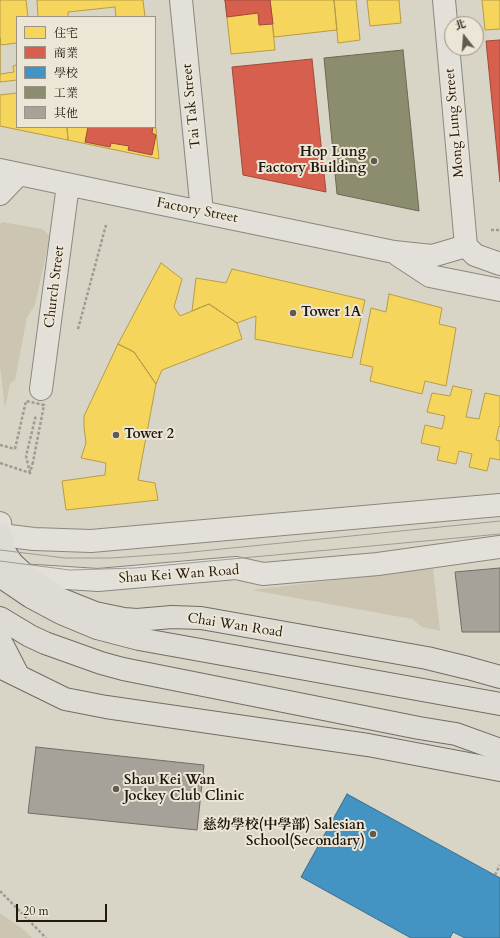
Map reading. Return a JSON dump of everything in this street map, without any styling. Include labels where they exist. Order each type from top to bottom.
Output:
[{"type":"main road","name":"Chai Wan Road","points":[[0,531],[4,550],[12,563],[26,576],[60,599],[76,607],[108,617],[137,620],[172,617],[201,618],[427,658],[500,677]]},
{"type":"main road","points":[[0,576],[31,598],[61,613],[98,628],[139,639],[500,704]]},
{"type":"main road","points":[[0,618],[45,644],[81,657],[116,667],[419,728],[456,734],[500,750]]},
{"type":"main road","points":[[0,640],[5,669],[65,699],[368,745],[500,770]]},
{"type":"street","name":"Tai Tak Street","points":[[181,0],[202,212]]},
{"type":"street","name":"Mong Lung Street","points":[[444,0],[466,246]]},
{"type":"street","name":"Factory Street","points":[[10,172],[394,252],[432,256],[466,246]]},
{"type":"street","points":[[0,194],[10,172]]},
{"type":"street","name":"Church Street","points":[[41,389],[68,185]]},
{"type":"street","points":[[466,246],[475,255],[500,264]]},
{"type":"street","name":"Factory Street","points":[[394,252],[430,276],[500,290]]},
{"type":"street","points":[[0,531],[34,539],[91,541],[500,505]]},
{"type":"street","name":"Shau Kei Wan Road","points":[[0,573],[98,580],[236,568],[263,574],[378,564],[500,547]]},
{"type":"path","points":[[77,333],[106,225]]},
{"type":"path","points":[[30,473],[26,456],[41,389]]},
{"type":"path","points":[[0,445],[15,449],[26,401],[44,405],[30,473]]},
{"type":"path","points":[[0,463],[30,473]]},
{"type":"path","points":[[495,875],[500,865]]},
{"type":"path","points":[[0,891],[46,938]]},
{"type":"shaded area","points":[[2,222],[42,229],[50,236],[35,305],[27,317],[15,380],[10,384],[5,409],[0,366],[0,225]]},
{"type":"shaded area","points":[[433,568],[440,631],[422,627],[412,619],[252,590]]},
{"type":"shaded area","points":[[0,913],[24,930],[32,938],[0,938]]},
{"type":"building: 住宅","points":[[0,0],[26,0],[28,16],[16,16],[16,80],[0,82]]},
{"type":"building: 住宅","points":[[37,0],[143,0],[145,16],[38,16]]},
{"type":"building: 住宅","points":[[225,0],[270,0],[275,50],[231,54]]},
{"type":"building: 住宅","points":[[270,0],[334,0],[337,30],[274,37]]},
{"type":"building: 住宅","points":[[334,0],[356,0],[360,40],[338,43]]},
{"type":"building: 住宅","points":[[367,0],[399,0],[401,23],[370,26]]},
{"type":"building: 住宅","points":[[482,0],[500,0],[500,29],[485,30]]},
{"type":"building: 住宅","points":[[115,7],[116,16],[68,16],[68,12]]},
{"type":"building: 住宅","points":[[0,38],[1,45],[16,43],[16,65],[13,66],[14,72],[0,74]]},
{"type":"building: 住宅","points":[[16,93],[16,128],[67,128],[68,140],[0,126],[0,95]]},
{"type":"building: 住宅","points":[[67,128],[156,128],[159,159],[68,140]]},
{"type":"building: 住宅","points":[[161,263],[182,279],[174,307],[180,316],[209,304],[237,323],[242,339],[162,370],[156,384],[134,352],[118,344]]},
{"type":"building: 住宅","name":"Tower 1A","points":[[232,269],[365,300],[352,358],[255,339],[256,316],[237,323],[209,304],[192,311],[196,278],[226,283]]},
{"type":"building: 住宅","points":[[389,294],[442,308],[439,324],[456,328],[446,386],[425,381],[422,394],[370,381],[373,367],[360,364],[371,308],[386,312]]},
{"type":"building: 住宅","name":"Tower 2","points":[[118,344],[134,352],[156,384],[138,480],[155,483],[158,500],[66,510],[62,481],[105,475],[106,463],[81,458],[86,443],[84,416]]},
{"type":"building: 住宅","points":[[453,386],[472,390],[466,417],[479,419],[485,393],[500,396],[500,427],[499,426],[496,440],[500,441],[500,460],[490,458],[487,471],[469,467],[472,454],[459,451],[456,464],[437,460],[440,447],[421,443],[425,425],[442,429],[445,416],[427,412],[432,393],[450,396]]},
{"type":"building: 商業","points":[[225,0],[270,0],[273,24],[259,25],[258,13],[227,17]]},
{"type":"building: 商業","points":[[500,40],[500,182],[486,41]]},
{"type":"building: 商業","points":[[312,59],[326,192],[243,175],[232,67]]},
{"type":"building: 商業","points":[[88,128],[153,128],[152,133],[156,135],[152,155],[128,150],[129,146],[111,143],[110,147],[85,142]]},
{"type":"building: 學校","name":"慈幼學校(中學部) Salesian School(Secondary)","points":[[347,794],[500,878],[500,938],[465,938],[453,932],[450,938],[411,938],[301,877]]},
{"type":"building: 工業","name":"Hop Lung Factory Building","points":[[403,50],[419,211],[337,194],[324,58]]},
{"type":"building: 其他","points":[[500,568],[500,632],[462,632],[455,572]]},
{"type":"building: 其他","name":"Shau Kei Wan Jockey Club Clinic","points":[[36,747],[204,765],[197,830],[28,813]]},
{"type":"tram line","points":[[0,550],[65,558],[111,558],[182,553],[500,521]]},
{"type":"tram line","points":[[0,561],[70,570],[135,568],[500,534]]},
{"type":"place","name":"Hop Lung Factory Building","points":[[374,161]]},
{"type":"place","name":"Tower 1A","points":[[293,313]]},
{"type":"place","name":"Tower 2","points":[[116,435]]},
{"type":"place","name":"Shau Kei Wan Jockey Club Clinic","points":[[116,789]]},
{"type":"place","name":"慈幼學校(中學部) Salesian School(Secondary)","points":[[373,834]]}]
